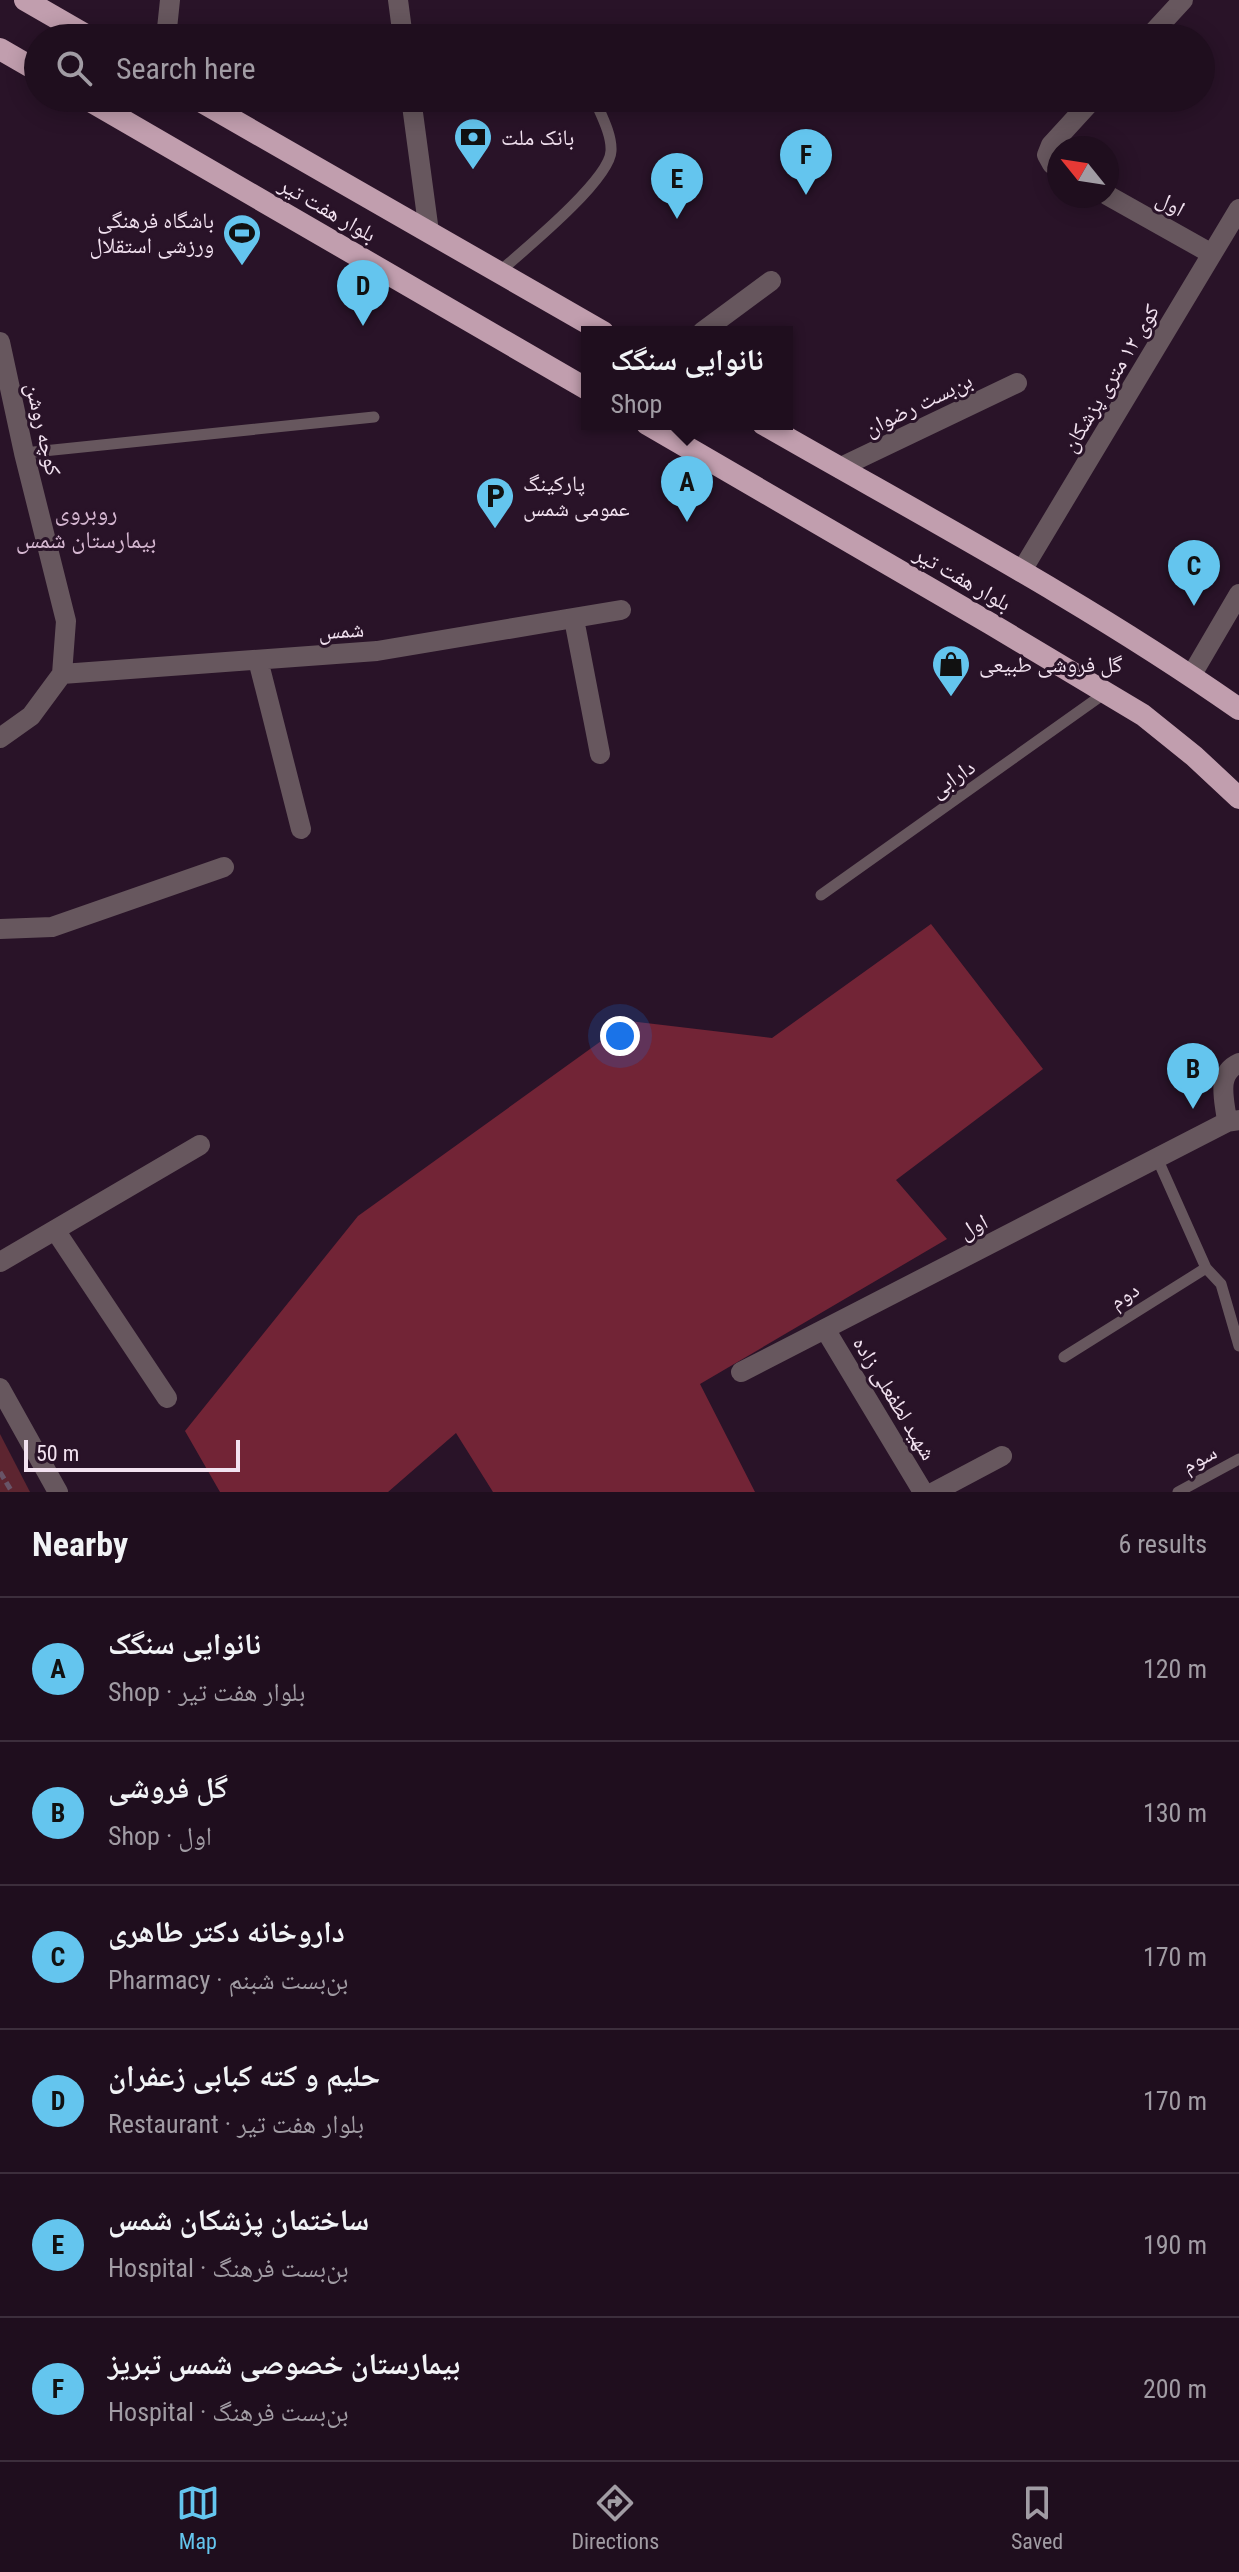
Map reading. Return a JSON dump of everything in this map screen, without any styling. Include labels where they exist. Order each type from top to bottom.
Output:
[{"type":"highway","points":[[25,0],[67,24]]},
{"type":"highway","points":[[0,49],[24,63]]},
{"type":"highway","name":"بلوار هفت تیر","points":[[109,112],[581,386]]},
{"type":"highway","name":"بلوار هفت تیر","points":[[219,112],[593,326]]},
{"type":"highway","name":"بلوار هفت تیر","points":[[657,430],[1106,693],[1153,723],[1239,798]]},
{"type":"highway","name":"بلوار هفت تیر","points":[[773,430],[1021,572],[1191,676],[1239,709]]},
{"type":"street","points":[[167,24],[170,0]]},
{"type":"street","points":[[398,0],[401,24]]},
{"type":"street","points":[[1161,24],[1183,0]]},
{"type":"street","points":[[413,112],[429,232]]},
{"type":"street","points":[[1059,136],[1081,112]]},
{"type":"street","name":"اول","points":[[1119,202],[1212,254]]},
{"type":"street","name":"کوی ۱۲ متری پزشکان","points":[[1021,572],[1239,209]]},
{"type":"street","points":[[710,326],[771,281]]},
{"type":"street","name":"کوچه روشن","points":[[0,342],[66,621],[62,674]]},
{"type":"street","name":"بن‌بست رضوان","points":[[839,468],[1017,383]]},
{"type":"street","points":[[1191,676],[1239,594]]},
{"type":"street","name":"شمس","points":[[62,674],[377,651],[621,610]]},
{"type":"street","points":[[574,619],[600,754]]},
{"type":"street","points":[[258,660],[301,829]]},
{"type":"street","points":[[0,738],[31,716],[62,674]]},
{"type":"street","points":[[0,720],[31,716]]},
{"type":"street","points":[[0,929],[52,927],[224,867]]},
{"type":"street","points":[[1233,1121],[1222,1079],[1226,1071],[1239,1063]]},
{"type":"street","name":"اول","points":[[741,1372],[1233,1121]]},
{"type":"street","points":[[0,1262],[200,1145]]},
{"type":"street","points":[[55,1230],[167,1398]]},
{"type":"street","name":"شهید لطفعلی زاده","points":[[825,1329],[923,1492]]},
{"type":"street","points":[[0,1388],[58,1492]]},
{"type":"street","points":[[934,1492],[1002,1456]]},
{"type":"lane","points":[[499,272],[590,188],[604,171],[611,152],[600,112]]},
{"type":"lane","points":[[24,453],[374,417]]},
{"type":"lane","name":"دارابی","points":[[821,895],[1106,693]]},
{"type":"lane","points":[[1157,1158],[1206,1268],[1221,1284],[1239,1346]]},
{"type":"lane","name":"دوم","points":[[1064,1357],[1206,1268]]},
{"type":"lane","name":"سوم","points":[[1178,1492],[1239,1459]]},
{"type":"path","points":[[0,1472],[12,1492]]},
{"type":"shaded area","points":[[931,924],[1043,1069],[896,1180],[947,1239],[700,1384],[755,1492],[493,1492],[456,1433],[388,1492],[220,1492],[185,1431],[358,1216],[629,1021],[772,1038]]},
{"type":"shaded area","points":[[0,1434],[30,1492],[0,1492]]},
{"type":"place","name":"بانک ملت","points":[[473,171]]},
{"type":"place","name":"بیمارستان خصوصی شمس تبریز","points":[[806,195]]},
{"type":"place","name":"ساختمان پزشکان شمس","points":[[677,219]]},
{"type":"place","name":"باشگاه فرهنگی ورزشی استقلال","points":[[242,267]]},
{"type":"place","name":"حلیم و کته کبابی زعفران","points":[[363,326]]},
{"type":"place","name":"نانوایی سنگک","points":[[687,522]]},
{"type":"place","name":"پارکینگ عمومی شمس","points":[[495,530]]},
{"type":"place","name":"داروخانه دکتر طاهری","points":[[1194,606]]},
{"type":"place","name":"گل فروشی طبیعی","points":[[951,698]]},
{"type":"place","name":"گل فروشی","points":[[1193,1109]]},
{"type":"district","name":"روبروی بیمارستان شمس","points":[[86,526]]}]
